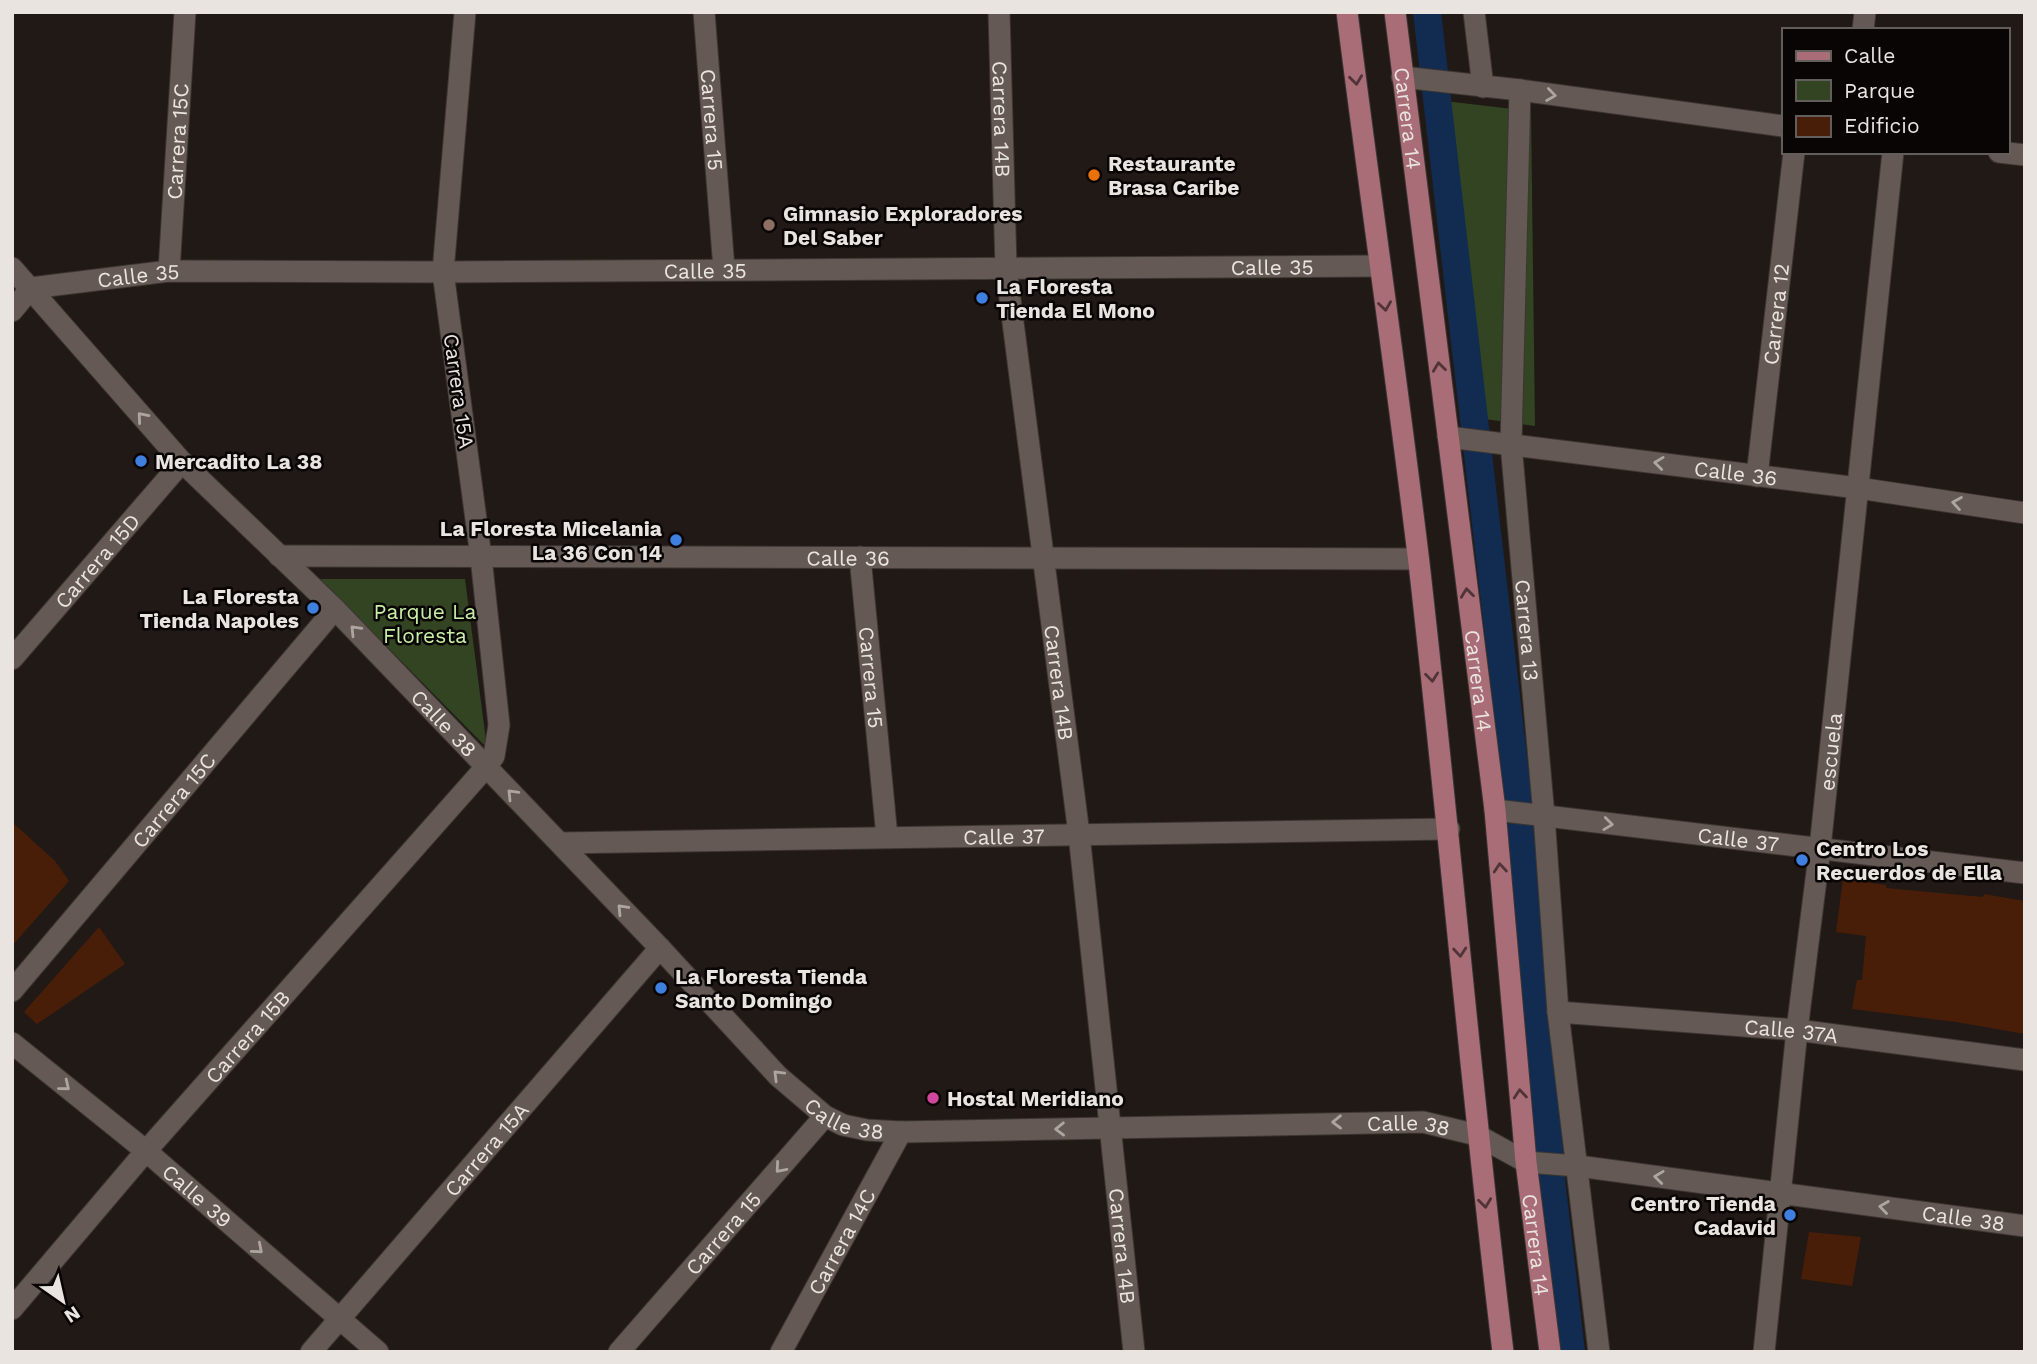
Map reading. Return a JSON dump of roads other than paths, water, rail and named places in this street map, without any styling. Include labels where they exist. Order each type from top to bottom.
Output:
[{"type":"main road","points":[[1347,12],[1418,559],[1449,829],[1477,1135],[1503,1352]]},
{"type":"main road","name":"Carrera 14","points":[[1395,12],[1402,77],[1457,437],[1503,811],[1550,1352]]},
{"type":"street","name":"Carrera 15C","points":[[169,271],[185,12]]},
{"type":"street","name":"Carrera 15A","points":[[465,12],[443,272],[481,556],[499,725],[494,756],[486,767]]},
{"type":"street","name":"Carrera 15","points":[[704,12],[724,269]]},
{"type":"street","name":"Carrera 14B","points":[[999,12],[1006,268],[1079,834],[1134,1352]]},
{"type":"street","points":[[1474,12],[1483,87]]},
{"type":"street","points":[[1402,77],[1520,90],[1782,126]]},
{"type":"street","name":"Carrera 13","points":[[1520,90],[1507,443],[1558,1012],[1574,1166],[1599,1352]]},
{"type":"street","name":"Carrera 12","points":[[1757,476],[1794,154]]},
{"type":"street","name":"escuela","points":[[1764,1352],[1893,154]]},
{"type":"street","name":"Calle 35","points":[[31,288],[169,271],[443,272],[1379,266]]},
{"type":"street","name":"Calle 38","points":[[12,268],[182,462],[335,609],[660,948],[778,1076],[825,1116],[843,1125],[901,1132],[1423,1122],[1477,1135],[1535,1163],[2025,1226]]},
{"type":"street","points":[[12,311],[31,288]]},
{"type":"street","name":"Calle 36","points":[[1457,437],[1858,488],[2025,513]]},
{"type":"street","name":"Carrera 15D","points":[[12,659],[182,462]]},
{"type":"street","name":"Calle 36","points":[[279,556],[1418,559]]},
{"type":"street","name":"Carrera 15","points":[[860,557],[887,837]]},
{"type":"street","name":"Carrera 15C","points":[[12,991],[335,609]]},
{"type":"street","name":"Carrera 15B","points":[[12,1309],[146,1151],[486,767]]},
{"type":"street","name":"Calle 37","points":[[1503,811],[2025,873]]},
{"type":"street","name":"Calle 37","points":[[560,843],[1449,829]]},
{"type":"street","name":"Carrera 15A","points":[[311,1352],[660,948]]},
{"type":"street","name":"Calle 37A","points":[[1558,1012],[1797,1030],[2025,1060]]},
{"type":"street","name":"Calle 39","points":[[12,1044],[146,1151],[377,1352]]},
{"type":"street","name":"Carrera 15","points":[[619,1352],[825,1116]]},
{"type":"street","name":"Carrera 14C","points":[[781,1352],[901,1132]]},
{"type":"waterway","points":[[1427,12],[1523,844],[1552,1188],[1571,1352]]},
{"type":"place","name":"Restaurante Brasa Caribe","points":[[1094,175]]},
{"type":"place","name":"Gimnasio Exploradores Del Saber","points":[[769,225]]},
{"type":"place","name":"La Floresta Tienda El Mono","points":[[982,298]]},
{"type":"place","name":"Mercadito La 38","points":[[141,461]]},
{"type":"place","name":"La Floresta Micelania La 36 Con 14","points":[[676,540]]},
{"type":"place","name":"La Floresta Tienda Napoles","points":[[313,608]]},
{"type":"place","name":"Centro Los Recuerdos de Ella","points":[[1802,860]]},
{"type":"place","name":"La Floresta Tienda Santo Domingo","points":[[661,988]]},
{"type":"place","name":"Hostal Meridiano","points":[[933,1098]]},
{"type":"place","name":"Centro Tienda Cadavid","points":[[1790,1215]]},
{"type":"park label","name":"Parque La Floresta","points":[[425,623]]}]
